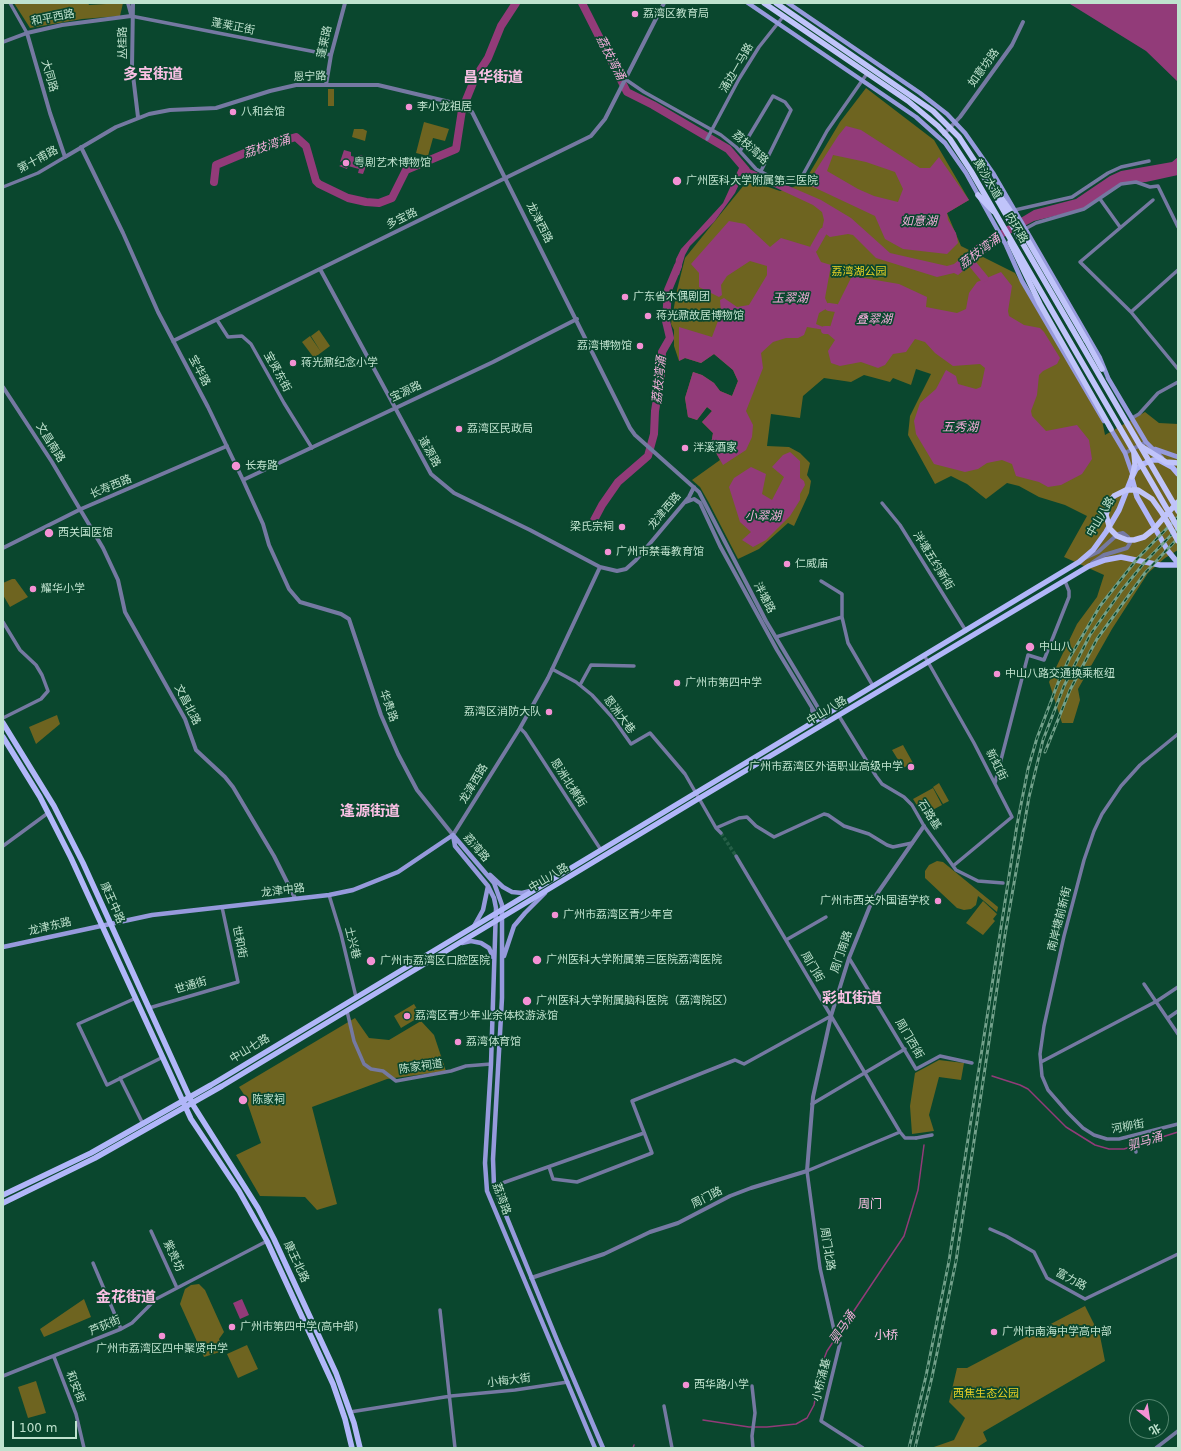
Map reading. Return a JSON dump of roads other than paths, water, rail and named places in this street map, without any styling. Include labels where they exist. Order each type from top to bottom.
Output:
[{"type":"highway","name":"黄沙大道","points":[[760,3],[920,112],[944,134],[961,156],[995,213],[1001,228],[1008,236],[1132,450],[1135,460],[1132,477]]},
{"type":"highway","name":"内环路","points":[[764,3],[900,96],[938,126],[965,160],[1001,228],[1178,528]]},
{"type":"highway","name":"黄沙大道","points":[[776,3],[863,58],[953,125],[968,148],[1095,367],[1143,444],[1166,462]]},
{"type":"highway","name":"内环路","points":[[776,3],[933,110],[953,130],[965,146],[1178,511]]},
{"type":"highway","points":[[965,146],[1006,203],[1102,369]]},
{"type":"highway","points":[[978,195],[995,213]]},
{"type":"highway","points":[[1001,228],[1028,282],[1111,429]]},
{"type":"highway","points":[[1166,462],[1178,463]]},
{"type":"highway","points":[[1178,502],[1175,506],[1165,517],[1160,522],[1154,529],[1144,537],[1134,540],[1127,540],[1117,536],[1110,529],[1106,515],[1109,503],[1114,496],[1126,490],[1138,490],[1152,499],[1162,514],[1165,519],[1169,525],[1178,541]]},
{"type":"main road","points":[[748,3],[916,117],[938,136],[958,160],[978,195],[1001,228],[1004,242],[1022,280],[1073,370],[1099,414],[1111,429],[1126,453],[1130,464],[1135,493],[1168,551],[1178,564]]},
{"type":"main road","points":[[789,3],[863,58]]},
{"type":"main road","points":[[828,58],[832,52]]},
{"type":"main road","points":[[953,125],[980,151],[1100,358],[1108,380]]},
{"type":"main road","points":[[1095,367],[1102,369],[1132,418],[1143,444]]},
{"type":"main road","points":[[1148,448],[1159,454],[1178,474]]},
{"type":"main road","points":[[1148,448],[1176,456]]},
{"type":"main road","points":[[1159,454],[1176,456]]},
{"type":"main road","points":[[1132,477],[1139,466],[1148,461],[1153,460],[1166,462]]},
{"type":"main road","name":"中山八路","points":[[503,909],[1079,562],[1092,550],[1106,532],[1119,510],[1132,477]]},
{"type":"main road","name":"中山八路","points":[[496,921],[1089,566],[1105,560],[1121,557],[1166,566],[1178,564]]},
{"type":"main road","name":"康王中路","points":[[3,723],[54,806],[83,863],[189,1097]]},
{"type":"main road","name":"康王中路","points":[[3,737],[48,813],[102,925],[185,1107]]},
{"type":"main road","name":"龙津中路","points":[[102,925],[110,922],[152,915],[329,895],[353,890],[382,880],[417,860],[453,835]]},
{"type":"main road","name":"荔湾路","points":[[453,835],[481,867],[497,889],[503,909],[502,998],[493,1159],[494,1186],[603,1448]]},
{"type":"main road","name":"荔湾路","points":[[453,835],[455,846],[488,886],[495,902],[495,962],[491,1064],[485,1150],[485,1184],[523,1280],[595,1448]]},
{"type":"main road","points":[[481,867],[503,887],[512,892],[522,893],[541,886]]},
{"type":"main road","points":[[474,926],[483,910],[488,886]]},
{"type":"main road","points":[[502,971],[504,954],[514,926],[524,913],[549,889]]},
{"type":"main road","name":"中山七路","points":[[3,1195],[75,1161],[143,1124],[503,909]]},
{"type":"main road","name":"中山七路","points":[[3,1203],[89,1162],[222,1086],[496,921]]},
{"type":"main road","name":"龙津东路","points":[[3,947],[102,925]]},
{"type":"main road","points":[[455,945],[467,942],[481,943],[489,948],[495,962]]},
{"type":"main road","points":[[218,1080],[222,1086]]},
{"type":"main road","name":"康王北路","points":[[189,1097],[269,1229],[336,1373],[350,1412],[360,1448]]},
{"type":"main road","name":"康王北路","points":[[185,1107],[202,1139],[244,1200],[267,1241],[335,1390],[347,1426],[352,1448]]},
{"type":"street","name":"大同路","points":[[10,3],[27,33],[50,113],[65,157]]},
{"type":"street","name":"丛桂路","points":[[128,3],[132,16]]},
{"type":"street","name":"丛桂路","points":[[132,3],[132,67],[138,117]]},
{"type":"street","name":"蓬莱路","points":[[326,85],[331,55],[345,3]]},
{"type":"street","points":[[625,79],[664,3]]},
{"type":"street","points":[[785,9],[789,3]]},
{"type":"street","name":"和平西路","points":[[3,42],[27,33],[87,21],[132,16]]},
{"type":"street","name":"蓬莱正街","points":[[132,16],[331,55]]},
{"type":"street","name":"涌边一马路","points":[[707,139],[739,79],[777,23],[782,18]]},
{"type":"street","name":"如意坊路","points":[[944,134],[953,125],[1012,45],[1022,22]]},
{"type":"street","name":"荔枝湾路","points":[[625,79],[644,92],[727,139],[753,166],[761,171],[782,181],[793,183],[799,182],[827,131],[866,75]]},
{"type":"street","name":"多宝路","points":[[173,341],[591,136],[602,124],[625,79]]},
{"type":"street","name":"恩宁路","points":[[81,147],[138,117],[170,110],[216,108],[285,87],[326,85],[378,86],[464,106],[474,115],[506,178]]},
{"type":"street","points":[[740,151],[773,96],[785,102],[791,110],[761,171]]},
{"type":"street","name":"第十甫路","points":[[3,187],[38,173],[81,147]]},
{"type":"street","name":"宝华路","points":[[81,147],[173,341],[243,480],[263,524],[269,545],[280,571],[292,595],[300,602]]},
{"type":"street","points":[[1015,211],[1072,197],[1108,173],[1121,167],[1149,161]]},
{"type":"street","name":"龙津西路","points":[[453,835],[520,728],[552,669],[600,567],[617,571],[632,564],[684,503],[693,488],[689,482],[639,439],[626,419],[506,178]]},
{"type":"street","points":[[1025,228],[1078,212],[1121,184],[1129,182],[1136,182],[1150,187],[1158,186],[1178,227]]},
{"type":"street","points":[[1100,199],[1120,227]]},
{"type":"street","points":[[1153,200],[1080,262],[1131,312],[1178,369]]},
{"type":"street","name":"逢源路","points":[[320,269],[431,474],[446,488],[600,567]]},
{"type":"street","points":[[1131,312],[1178,270]]},
{"type":"street","points":[[1054,298],[1063,293]]},
{"type":"street","name":"宝源路","points":[[243,480],[493,362],[577,319]]},
{"type":"street","name":"宝贤东街","points":[[217,320],[228,337],[242,336],[251,344],[284,403],[312,448]]},
{"type":"street","points":[[1132,418],[1139,414],[1158,393],[1178,382]]},
{"type":"street","name":"文昌南路","points":[[3,387],[81,509]]},
{"type":"street","points":[[1126,453],[1143,444]]},
{"type":"street","name":"长寿西路","points":[[3,548],[81,509],[227,446]]},
{"type":"street","points":[[693,488],[758,617],[810,705],[821,718],[827,722]]},
{"type":"street","name":"泮塘路","points":[[693,488],[703,501],[727,548],[821,718]]},
{"type":"street","points":[[684,503],[691,499],[700,503]]},
{"type":"street","name":"泮塘五约新街","points":[[882,503],[900,525],[966,631]]},
{"type":"street","name":"文昌北路","points":[[81,509],[115,572],[125,612],[185,719],[196,750],[225,776],[233,787],[274,856],[295,898]]},
{"type":"street","points":[[1079,562],[1098,552],[1118,534],[1122,533],[1128,537],[1130,543],[1127,548],[1104,555],[1089,566]]},
{"type":"street","points":[[821,581],[842,594],[842,617],[848,643],[873,686]]},
{"type":"street","points":[[995,783],[1028,655],[1044,660],[1069,597],[1069,591],[1064,581]]},
{"type":"street","name":"华贵路","points":[[300,602],[341,614],[348,619],[379,708],[398,754],[417,790],[453,835]]},
{"type":"street","points":[[776,638],[842,617]]},
{"type":"street","points":[[3,622],[20,650],[36,665],[42,675],[48,691],[41,698],[3,718]]},
{"type":"street","name":"新虹街","points":[[924,655],[974,743],[1012,817],[953,866]]},
{"type":"street","points":[[580,685],[591,665],[634,666]]},
{"type":"street","name":"恩洲大巷","points":[[552,669],[580,685],[592,695],[612,717],[631,744],[650,733],[685,774],[696,793]]},
{"type":"street","points":[[810,705],[812,714],[811,723]]},
{"type":"street","name":"石路基","points":[[839,716],[879,781],[909,802],[924,826],[956,870],[978,881],[1003,883]]},
{"type":"street","name":"恩洲北横街","points":[[520,728],[526,733],[601,850]]},
{"type":"street","name":"南岸塘前新街","points":[[1083,1128],[1048,1090],[1043,1079],[1041,1062],[1043,1032],[1058,964],[1084,860],[1094,831],[1102,814],[1121,786],[1145,761],[1178,734]]},
{"type":"street","points":[[696,793],[698,799],[716,828],[721,833]]},
{"type":"street","points":[[3,846],[48,813]]},
{"type":"street","points":[[716,828],[739,818],[747,817],[756,826],[774,837],[824,814],[828,815],[844,826],[869,834],[893,847],[912,843]]},
{"type":"street","name":"周门南路","points":[[807,1171],[812,1104],[831,1016],[848,958],[872,901],[924,826]]},
{"type":"street","name":"周门街","points":[[736,856],[900,1132]]},
{"type":"street","name":"土兴巷","points":[[329,895],[341,934],[356,997]]},
{"type":"street","name":"世和街","points":[[222,907],[238,982]]},
{"type":"street","points":[[786,940],[826,917]]},
{"type":"street","name":"周门西街","points":[[848,958],[916,1068],[940,1056],[972,1063]]},
{"type":"street","name":"世通街","points":[[149,1008],[238,982]]},
{"type":"street","points":[[1144,984],[1178,1034]]},
{"type":"street","points":[[1041,1062],[1157,1001],[1178,987]]},
{"type":"street","points":[[136,998],[78,1024],[106,1085],[163,1058]]},
{"type":"street","name":"陈家祠道","points":[[347,1011],[354,1041],[364,1064],[371,1069],[383,1071],[396,1081],[451,1071],[466,1066],[491,1064]]},
{"type":"street","points":[[1168,1018],[1178,1011]]},
{"type":"street","points":[[549,1167],[553,1179],[577,1182],[652,1153],[632,1101],[735,1060],[744,1064],[831,1016]]},
{"type":"street","points":[[812,1104],[905,1049]]},
{"type":"street","points":[[120,1078],[143,1124]]},
{"type":"street","name":"河柳街","points":[[1083,1128],[1094,1135],[1107,1139],[1132,1136],[1178,1124]]},
{"type":"street","points":[[900,1132],[905,1138],[916,1138],[932,1135]]},
{"type":"street","name":"周门路","points":[[523,1280],[599,1256],[650,1232],[678,1223],[709,1206],[751,1188],[807,1171],[900,1132]]},
{"type":"street","points":[[494,1186],[644,1133]]},
{"type":"street","points":[[1132,1136],[1136,1152]]},
{"type":"street","name":"周门北路","points":[[807,1171],[820,1268],[834,1330],[840,1343]]},
{"type":"street","name":"富力路","points":[[990,1229],[1006,1236],[1034,1252],[1047,1278],[1085,1299],[1178,1254]]},
{"type":"street","name":"紫贵坊","points":[[151,1231],[177,1288]]},
{"type":"street","name":"芦荻街","points":[[3,1376],[121,1329],[132,1322],[156,1299],[267,1241]]},
{"type":"street","points":[[93,1263],[121,1329]]},
{"type":"street","points":[[440,1310],[451,1396],[455,1448]]},
{"type":"street","name":"小桥涌基","points":[[840,1343],[821,1421],[863,1448]]},
{"type":"street","name":"和安街","points":[[54,1356],[76,1414],[84,1448]]},
{"type":"street","name":"小梅大街","points":[[350,1412],[451,1396],[515,1390],[568,1382]]},
{"type":"street","points":[[752,1386],[754,1419],[753,1448]]},
{"type":"street","points":[[664,1406],[672,1448]]},
{"type":"street","points":[[1156,1448],[1178,1431]]},
{"type":"water","points":[[1052,3],[1178,3],[1178,82],[1146,51],[1070,4]]},
{"type":"water","name":"如意湖","points":[[846,126],[861,130],[920,168],[930,168],[939,157],[969,200],[947,213],[948,220],[956,233],[958,243],[947,254],[903,249],[885,239],[875,216],[807,184]],"holes":[[[833,155],[866,162],[895,172],[903,189],[898,202],[874,196],[858,189],[827,171]]]},
{"type":"water","points":[[344,150],[351,152],[351,156],[359,158],[360,155],[369,158],[363,174],[358,173],[359,169],[348,166],[347,169],[339,166],[348,162],[346,159],[340,162]]},
{"type":"water","points":[[1178,157],[1178,175],[1146,182],[1121,184],[1084,209],[1034,221],[998,240],[989,248],[989,250],[958,275],[954,273],[937,277],[876,258],[853,235],[848,234],[830,237],[823,232],[822,229],[824,220],[822,212],[813,205],[757,179],[742,178],[735,193],[714,222],[690,246],[685,255],[679,275],[674,275],[676,259],[681,249],[723,203],[739,168],[746,165],[747,168],[821,200],[851,218],[890,253],[947,266],[954,264],[979,243],[1034,210],[1076,199],[1110,176],[1121,171],[1172,162]]},
{"type":"water","name":"玉翠湖","points":[[729,221],[745,224],[770,247],[781,238],[814,248],[821,262],[831,265],[825,298],[829,307],[819,313],[816,324],[823,327],[825,330],[807,327],[804,335],[798,338],[786,338],[773,342],[761,353],[763,368],[746,411],[753,425],[752,437],[746,450],[723,465],[711,444],[713,433],[702,422],[712,411],[707,407],[697,420],[688,417],[685,398],[693,372],[702,375],[714,383],[720,391],[732,396],[738,381],[733,370],[714,354],[701,363],[685,358],[679,361],[679,327],[712,337],[721,313],[720,300],[724,298],[737,307],[749,305],[767,275],[767,266],[750,261],[727,276],[721,285],[722,295],[719,297],[699,287],[699,273],[691,264]]},
{"type":"water","name":"五秀湖","points":[[1001,272],[1012,286],[1008,311],[1009,316],[1024,325],[1040,328],[1060,358],[1057,364],[1043,371],[1039,375],[1037,395],[1031,411],[1032,416],[1046,431],[1077,425],[1089,440],[1092,459],[1082,474],[1061,485],[1048,487],[1039,482],[1016,476],[1012,464],[1002,460],[987,463],[978,469],[965,472],[934,464],[916,434],[914,421],[920,403],[936,389],[946,370],[956,376],[958,384],[976,389],[981,387],[985,368],[980,364],[953,366],[935,353],[925,342],[915,339],[906,352],[893,354],[885,365],[878,368],[861,362],[840,366],[831,363],[828,351],[835,340],[828,334],[836,308],[852,276],[899,284],[927,297],[926,307],[957,313],[966,309],[969,293],[977,282]]},
{"type":"water","name":"小翠湖","points":[[790,452],[800,461],[800,478],[804,481],[805,485],[800,494],[800,500],[790,516],[766,540],[753,547],[742,540],[751,532],[740,522],[729,487],[734,478],[751,467],[766,474],[762,494],[772,500],[784,477],[772,467],[783,455]]},
{"type":"water","points":[[242,1299],[249,1315],[240,1319],[233,1303]]},
{"type":"waterway","name":"荔枝湾涌","points":[[214,182],[216,165],[252,150],[296,137],[306,146],[316,181],[319,184],[348,198],[366,202],[379,203],[392,198],[406,170],[456,149],[462,110],[475,78],[488,58],[501,26],[516,3]]},
{"type":"waterway","name":"荔枝湾涌","points":[[582,3],[627,92],[653,105],[728,149],[746,170]]},
{"type":"waterway","points":[[814,248],[823,232]]},
{"type":"waterway","points":[[970,261],[984,278]]},
{"type":"waterway","name":"荔枝湾涌","points":[[593,522],[602,505],[618,482],[648,456],[654,434],[655,411],[661,374],[662,352],[670,338],[666,321],[668,290],[678,266]]},
{"type":"waterway","points":[[829,307],[836,308]]},
{"type":"waterway","name":"驷马涌","points":[[992,1076],[1028,1089],[1066,1127],[1095,1145],[1109,1149],[1124,1149],[1178,1132]]},
{"type":"waterway","name":"驷马涌","points":[[703,1420],[749,1427],[767,1427],[796,1424],[807,1418],[814,1405],[822,1364],[827,1351],[904,1236],[918,1190],[924,1145]]},
{"type":"tunnel","points":[[721,833],[736,856]]},
{"type":"railway","points":[[909,1448],[926,1376],[949,1261],[1017,825],[1028,769],[1037,738],[1058,683],[1070,657],[1100,606],[1137,559],[1178,517]]},
{"type":"railway","points":[[915,1448],[932,1377],[956,1261],[1005,935],[1029,797],[1043,740],[1064,686],[1090,635],[1122,590],[1144,563],[1178,528]]},
{"type":"railway","points":[[1045,752],[1070,690],[1097,639],[1145,573],[1178,538]]},
{"type":"place","name":"荔湾区教育局","points":[[635,14]]},
{"type":"place","name":"李小龙祖居","points":[[409,107]]},
{"type":"place","name":"八和会馆","points":[[233,112]]},
{"type":"place","name":"粤剧艺术博物馆","points":[[346,163]]},
{"type":"place","name":"广州医科大学附属第三医院","points":[[677,181]]},
{"type":"place","name":"广东省木偶剧团","points":[[625,297]]},
{"type":"place","name":"蒋光鼐故居博物馆","points":[[648,316]]},
{"type":"place","name":"荔湾博物馆","points":[[640,346]]},
{"type":"place","name":"蒋光鼐纪念小学","points":[[293,363]]},
{"type":"place","name":"荔湾区民政局","points":[[459,429]]},
{"type":"place","name":"泮溪酒家","points":[[685,448]]},
{"type":"place","name":"长寿路","points":[[236,466]]},
{"type":"place","name":"梁氏宗祠","points":[[622,527]]},
{"type":"place","name":"西关国医馆","points":[[49,533]]},
{"type":"place","name":"广州市禁毒教育馆","points":[[608,552]]},
{"type":"place","name":"仁威庙","points":[[787,564]]},
{"type":"place","name":"耀华小学","points":[[33,589]]},
{"type":"place","name":"中山八","points":[[1030,647]]},
{"type":"place","name":"中山八路交通换乘枢纽","points":[[997,674]]},
{"type":"place","name":"广州市第四中学","points":[[677,683]]},
{"type":"place","name":"荔湾区消防大队","points":[[549,712]]},
{"type":"place","name":"广州市荔湾区外语职业高级中学","points":[[911,767]]},
{"type":"place","name":"广州市西关外国语学校","points":[[938,901]]},
{"type":"place","name":"广州市荔湾区青少年宫","points":[[555,915]]},
{"type":"place","name":"广州医科大学附属第三医院荔湾医院","points":[[537,960]]},
{"type":"place","name":"广州市荔湾区口腔医院","points":[[371,961]]},
{"type":"place","name":"广州医科大学附属脑科医院（荔湾院区）","points":[[527,1001]]},
{"type":"place","name":"荔湾区青少年业余体校游泳馆","points":[[407,1016]]},
{"type":"place","name":"荔湾体育馆","points":[[458,1042]]},
{"type":"place","name":"陈家祠","points":[[243,1100]]},
{"type":"place","name":"广州市第四中学(高中部)","points":[[232,1327]]},
{"type":"place","name":"广州市南海中学高中部","points":[[994,1332]]},
{"type":"place","name":"广州市荔湾区四中聚贤中学","points":[[162,1336]]},
{"type":"place","name":"西华路小学","points":[[686,1385]]},
{"type":"district","name":"多宝街道","points":[[153,75]]},
{"type":"district","name":"昌华街道","points":[[493,78]]},
{"type":"district","name":"逢源街道","points":[[370,812]]},
{"type":"district","name":"彩虹街道","points":[[852,999]]},
{"type":"district","name":"周门","points":[[870,1205]]},
{"type":"district","name":"金花街道","points":[[126,1298]]},
{"type":"district","name":"小桥","points":[[886,1336]]},
{"type":"park label","name":"荔湾湖公园","points":[[859,272]]},
{"type":"park label","name":"西焦生态公园","points":[[986,1394]]},
{"type":"water label","name":"叠翠湖","points":[[874,320]]}]
